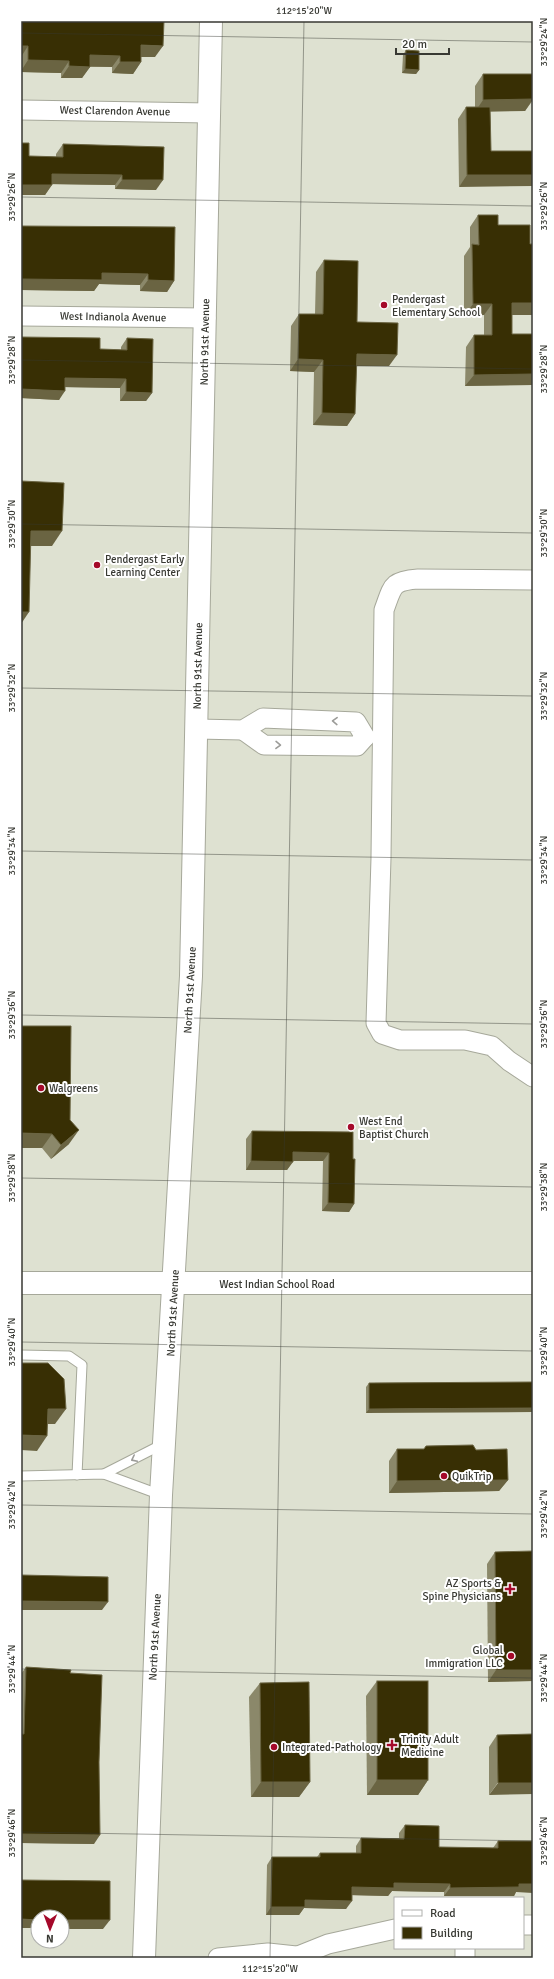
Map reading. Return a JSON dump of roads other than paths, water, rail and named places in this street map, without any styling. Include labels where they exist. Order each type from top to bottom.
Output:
[{"type":"main road","name":"North 91st Avenue","points":[[144,1958],[161,1495],[175,1283],[184,1085],[191,976],[206,318],[211,21]]},
{"type":"main road","name":"West Indian School Road","points":[[21,1283],[533,1283]]},
{"type":"street","name":"West Clarendon Avenue","points":[[21,110],[209,113]]},
{"type":"street","name":"West Indianola Avenue","points":[[21,316],[206,318]]},
{"type":"street","points":[[533,580],[401,580],[392,590],[384,610],[384,738],[376,1023],[382,1034],[400,1040],[465,1040],[492,1046],[509,1061],[533,1077]]},
{"type":"street","points":[[244,730],[263,718],[356,722],[365,737]]},
{"type":"street","points":[[197,728],[244,730],[264,745],[357,746],[365,737]]},
{"type":"street","points":[[365,737],[384,738]]},
{"type":"street","points":[[218,1958],[268,1953],[295,1957],[328,1944],[394,1929]]},
{"type":"lane","points":[[21,1355],[69,1356],[82,1365],[77,1475]]},
{"type":"lane","points":[[104,1474],[165,1443]]},
{"type":"lane","points":[[21,1476],[104,1474],[161,1495]]},
{"type":"place","name":"Pendergast Elementary School","points":[[384,305]]},
{"type":"place","name":"Pendergast Early Learning Center","points":[[97,565]]},
{"type":"place","name":"Walgreens","points":[[41,1088]]},
{"type":"place","name":"West End Baptist Church","points":[[351,1127]]},
{"type":"place","name":"QuikTrip","points":[[444,1476]]},
{"type":"place","name":"AZ Sports & Spine Physicians","points":[[510,1589]]},
{"type":"place","name":"Global Immigration LLC","points":[[511,1656]]},
{"type":"place","name":"Trinity Adult Medicine","points":[[392,1745]]},
{"type":"place","name":"Integrated-Pathology","points":[[274,1747]]}]
